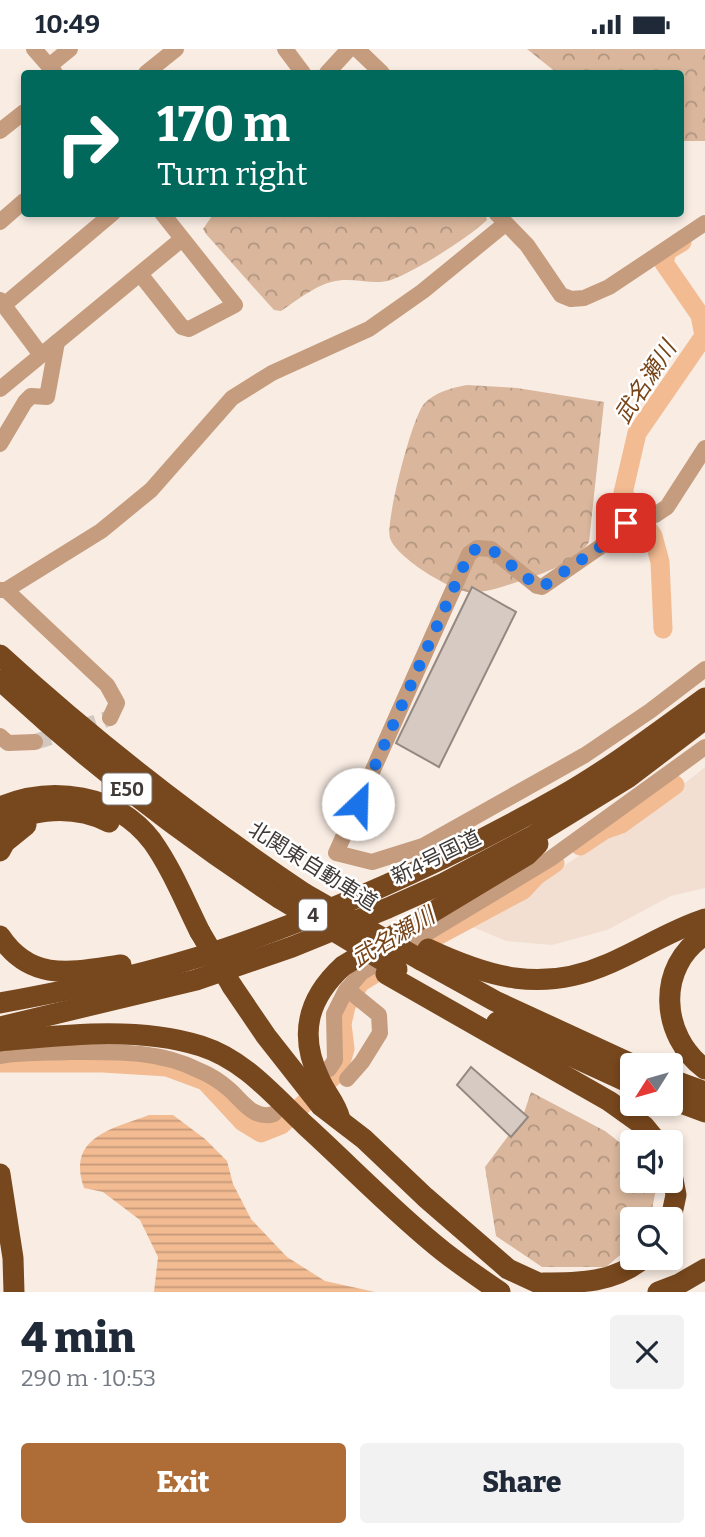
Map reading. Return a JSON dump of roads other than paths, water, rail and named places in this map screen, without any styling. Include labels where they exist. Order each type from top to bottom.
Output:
[{"type":"highway","name":"E50","points":[[0,655],[94,739],[188,812],[238,839],[310,891],[425,955]]},
{"type":"highway","name":"北関東自動車道","points":[[0,680],[80,751],[272,897],[392,972],[620,1078]]},
{"type":"highway","points":[[605,769],[705,682]]},
{"type":"highway","name":"新4号国道","points":[[0,1003],[99,983],[226,948],[365,895],[562,796],[705,698]]},
{"type":"highway","name":"新4号国道","points":[[0,1027],[196,980],[292,947],[444,883],[534,836],[579,808],[660,754],[705,719]]},
{"type":"highway","points":[[660,754],[705,730]]},
{"type":"highway","points":[[5,807],[44,795],[75,797],[102,804],[129,819],[150,839],[161,855],[195,933]]},
{"type":"highway","points":[[340,1119],[335,1101],[322,1084],[309,1050],[309,1020],[317,996],[324,985],[343,966],[527,855],[579,808]]},
{"type":"highway","points":[[0,851],[15,832],[52,811]]},
{"type":"highway","points":[[0,828],[34,812],[52,811],[101,818],[128,835],[151,861],[226,987],[289,1085],[318,1118],[327,1144]]},
{"type":"highway","points":[[425,955],[516,979],[551,980],[609,964],[690,923],[705,919]]},
{"type":"highway","points":[[705,935],[687,949],[677,963],[670,982],[669,1003],[671,1022],[677,1038],[686,1052],[705,1069]]},
{"type":"highway","points":[[0,936],[15,955],[40,969],[52,972],[136,963],[165,966]]},
{"type":"highway","points":[[425,955],[495,1001],[620,1059]]},
{"type":"highway","points":[[392,972],[609,1101],[647,1130]]},
{"type":"highway","points":[[226,987],[321,1106],[340,1119],[508,1269],[550,1287],[608,1278],[626,1270]]},
{"type":"highway","points":[[0,1041],[65,1036],[139,1035],[162,1037],[221,1054],[255,1077],[442,1251],[500,1292]]},
{"type":"highway","points":[[683,1084],[705,1092]]},
{"type":"highway","points":[[683,1104],[705,1112]]},
{"type":"highway","points":[[0,1174],[13,1258],[14,1292]]},
{"type":"highway","points":[[0,1247],[1,1292]]},
{"type":"highway","points":[[658,1292],[705,1269]]},
{"type":"highway","points":[[691,1292],[705,1285]]},
{"type":"street","points":[[34,49],[52,70],[70,49]]},
{"type":"street","points":[[150,70],[176,49]]},
{"type":"street","points":[[285,49],[301,70]]},
{"type":"street","points":[[330,70],[349,49]]},
{"type":"street","points":[[357,49],[379,70]]},
{"type":"street","points":[[0,131],[21,114]]},
{"type":"street","points":[[0,222],[21,204]]},
{"type":"street","points":[[41,355],[2,303],[108,217]]},
{"type":"street","points":[[140,274],[183,327],[189,329],[235,305],[182,239],[171,217]]},
{"type":"street","points":[[110,718],[117,703],[107,685],[3,590],[101,531],[151,490],[232,398],[272,373],[369,329],[423,291],[501,219],[527,246],[561,295],[571,299],[609,287],[705,223]]},
{"type":"street","points":[[0,389],[182,239]]},
{"type":"street","points":[[0,444],[25,402],[31,397],[47,397],[57,342]]},
{"type":"street","points":[[705,448],[667,507],[655,515],[626,523],[600,547],[542,587],[537,586],[491,549],[477,548],[469,554],[336,853],[372,862],[423,846],[585,755],[705,669]]},
{"type":"street","points":[[0,736],[8,743],[35,741]]},
{"type":"street","points":[[329,1069],[335,1060],[334,1014],[347,989],[361,972],[550,859],[705,747]]},
{"type":"street","points":[[496,805],[506,826]]},
{"type":"street","points":[[347,989],[379,1016],[380,1033],[362,1062],[347,1079]]},
{"type":"street","points":[[0,1056],[101,1052],[144,1054],[171,1059],[199,1070],[228,1088],[245,1106],[258,1114],[274,1114]]},
{"type":"waterway","name":"武名瀬川","points":[[663,629],[660,562],[653,536],[623,493],[637,433],[704,336],[700,315],[664,263],[667,251],[682,242]]},
{"type":"waterway","name":"武名瀬川","points":[[580,846],[604,830],[621,824],[675,785]]},
{"type":"waterway","name":"武名瀬川","points":[[424,943],[523,890],[536,876],[555,863]]},
{"type":"waterway","name":"武名瀬川","points":[[0,1063],[103,1063],[167,1067],[205,1081],[243,1122],[261,1133],[281,1125],[338,1072],[345,1049],[342,1024],[346,1006],[360,983],[398,959]]},
{"type":"tunnel","points":[[35,742],[110,718]]}]
